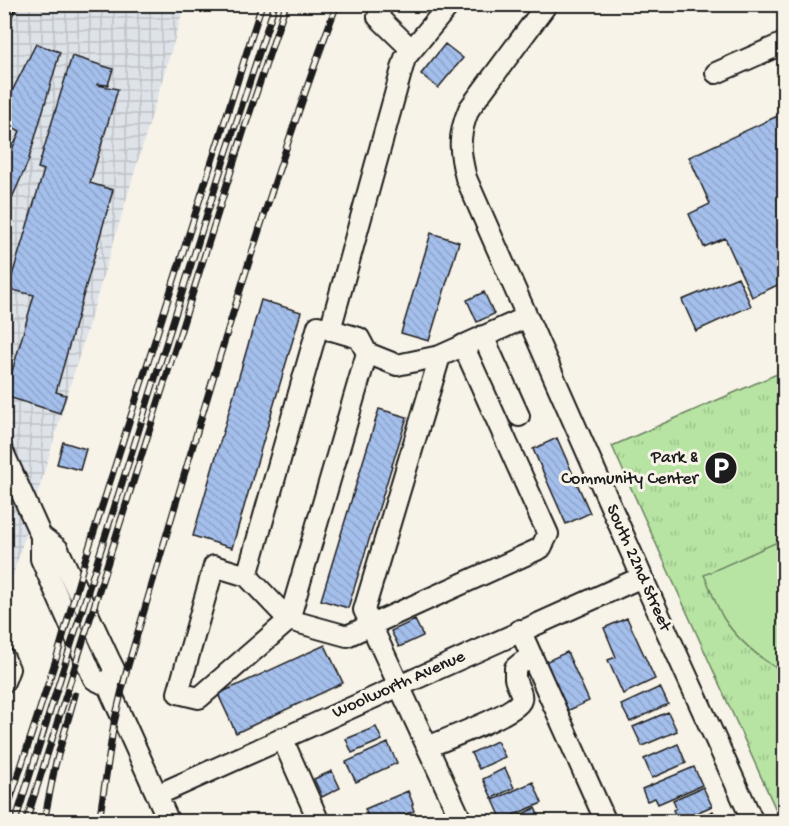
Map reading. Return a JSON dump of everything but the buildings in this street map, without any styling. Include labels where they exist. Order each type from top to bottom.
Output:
[{"type":"street","points":[[382,4],[378,17],[412,50]]},
{"type":"street","points":[[330,330],[405,58],[450,4]]},
{"type":"street","name":"South 22nd Street","points":[[548,4],[470,109],[460,136],[461,159],[466,178],[527,317],[753,822]]},
{"type":"street","points":[[716,73],[784,43]]},
{"type":"street","points":[[247,576],[318,326],[359,338],[367,353],[398,365],[440,356],[527,317]]},
{"type":"street","points":[[483,336],[519,416]]},
{"type":"street","points":[[367,353],[289,620],[199,698],[178,693],[214,567],[247,576],[289,620],[347,636],[541,548],[548,534],[463,345]]},
{"type":"street","points":[[440,356],[364,610],[462,822]]},
{"type":"street","points":[[7,465],[40,536],[58,549],[110,659],[114,669],[108,686],[166,820]]},
{"type":"street","name":"Woolworth Avenue","points":[[157,795],[642,577]]},
{"type":"street","points":[[520,630],[606,822]]},
{"type":"street","points":[[428,747],[514,709],[520,703],[522,696],[515,679],[515,668],[532,656]]},
{"type":"street","points":[[4,658],[9,669],[4,682]]},
{"type":"street","points":[[282,738],[319,822]]},
{"type":"shaded area","points":[[17,5],[185,5],[5,602],[5,20]]},
{"type":"green space","points":[[784,371],[784,821],[781,821],[612,446]]},
{"type":"green space","points":[[784,539],[784,673],[767,662],[736,635],[721,614],[704,575]]},
{"type":"railway","points":[[4,24],[16,4]]},
{"type":"railway","points":[[4,819],[262,4]]},
{"type":"railway","points":[[15,822],[275,4]]},
{"type":"railway","points":[[26,822],[244,130],[286,4]]},
{"type":"railway","points":[[99,822],[114,723],[127,669],[252,251],[337,4]]},
{"type":"railway","points":[[44,822],[55,766],[75,695]]},
{"type":"place","name":"Park & Community Center","points":[[721,468]]}]
